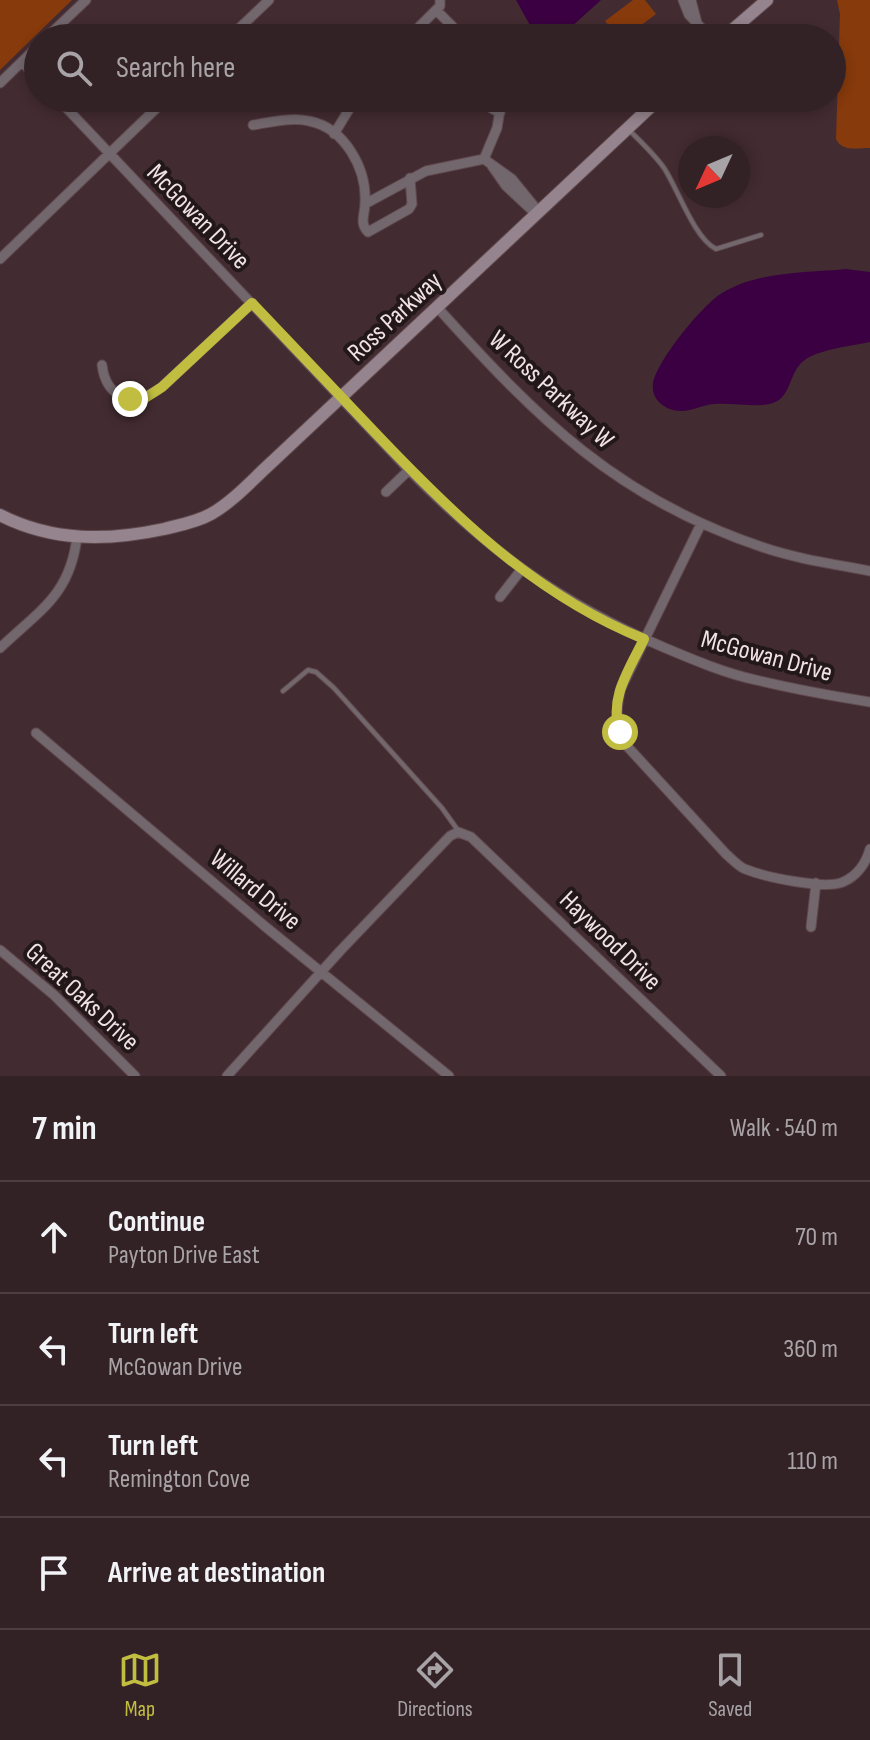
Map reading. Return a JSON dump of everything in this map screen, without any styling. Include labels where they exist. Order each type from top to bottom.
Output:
[{"type":"street","points":[[61,24],[86,0]]},
{"type":"street","points":[[244,24],[269,0]]},
{"type":"street","points":[[683,0],[689,15],[697,23]]},
{"type":"street","points":[[691,0],[697,23]]},
{"type":"street","points":[[739,24],[767,0]]},
{"type":"street","points":[[423,24],[439,5],[453,24]]},
{"type":"street","points":[[0,83],[22,62]]},
{"type":"street","name":"McGowan Drive","points":[[70,112],[409,470],[466,526],[521,570],[587,611],[709,666],[755,680],[870,702]]},
{"type":"street","points":[[0,259],[152,112]]},
{"type":"street","points":[[334,134],[347,112]]},
{"type":"street","name":"Ross Parkway","points":[[0,515],[14,523],[95,539],[147,532],[213,513],[645,112]]},
{"type":"street","points":[[487,161],[500,113]]},
{"type":"street","points":[[253,125],[308,121],[334,134],[348,146],[361,174],[365,230],[371,232],[409,209],[412,204],[410,178]]},
{"type":"street","points":[[365,204],[426,171],[487,161],[512,179],[537,212]]},
{"type":"street","points":[[102,365],[103,375],[116,392],[133,400],[145,398],[162,387],[252,303]]},
{"type":"street","name":"W Ross Parkway W","points":[[437,307],[516,392],[572,444],[637,490],[701,524],[776,551],[870,571]]},
{"type":"street","points":[[386,492],[409,470]]},
{"type":"street","points":[[701,524],[625,677],[616,705],[620,732],[635,757],[740,866],[762,874],[833,885],[861,869],[870,849]]},
{"type":"street","points":[[0,648],[61,590],[71,570],[77,537]]},
{"type":"street","points":[[500,597],[521,570]]},
{"type":"street","name":"Willard Drive","points":[[36,733],[449,1076]]},
{"type":"street","points":[[227,1076],[450,836],[458,832]]},
{"type":"street","name":"Haywood Drive","points":[[458,832],[471,837],[721,1076]]},
{"type":"street","points":[[811,927],[816,883]]},
{"type":"street","name":"Great Oaks Drive","points":[[0,950],[54,995],[135,1076]]},
{"type":"lane","points":[[627,128],[664,168],[701,235],[711,247],[716,249],[761,235]]},
{"type":"lane","points":[[283,691],[308,670],[316,672],[442,808],[458,832]]},
{"type":"shaded area","points":[[0,0],[72,0],[47,24],[24,24],[24,47],[0,70]]},
{"type":"shaded area","points":[[516,0],[601,0],[574,24],[529,24]]},
{"type":"shaded area","points":[[633,0],[645,0],[656,14],[643,24],[607,24],[605,21]]},
{"type":"shaded area","points":[[837,0],[870,0],[870,148],[846,148],[836,139],[837,112],[846,112],[846,24],[840,24]]},
{"type":"shaded area","points":[[846,269],[870,272],[870,342],[828,350],[806,359],[799,365],[785,393],[773,403],[714,404],[679,411],[669,409],[658,401],[653,384],[662,362],[692,321],[722,293],[766,277]]},
{"type":"route","points":[[130,399],[138,400],[156,392],[252,303],[466,526],[521,570],[560,595],[644,639],[625,677],[616,705],[620,732]]}]
